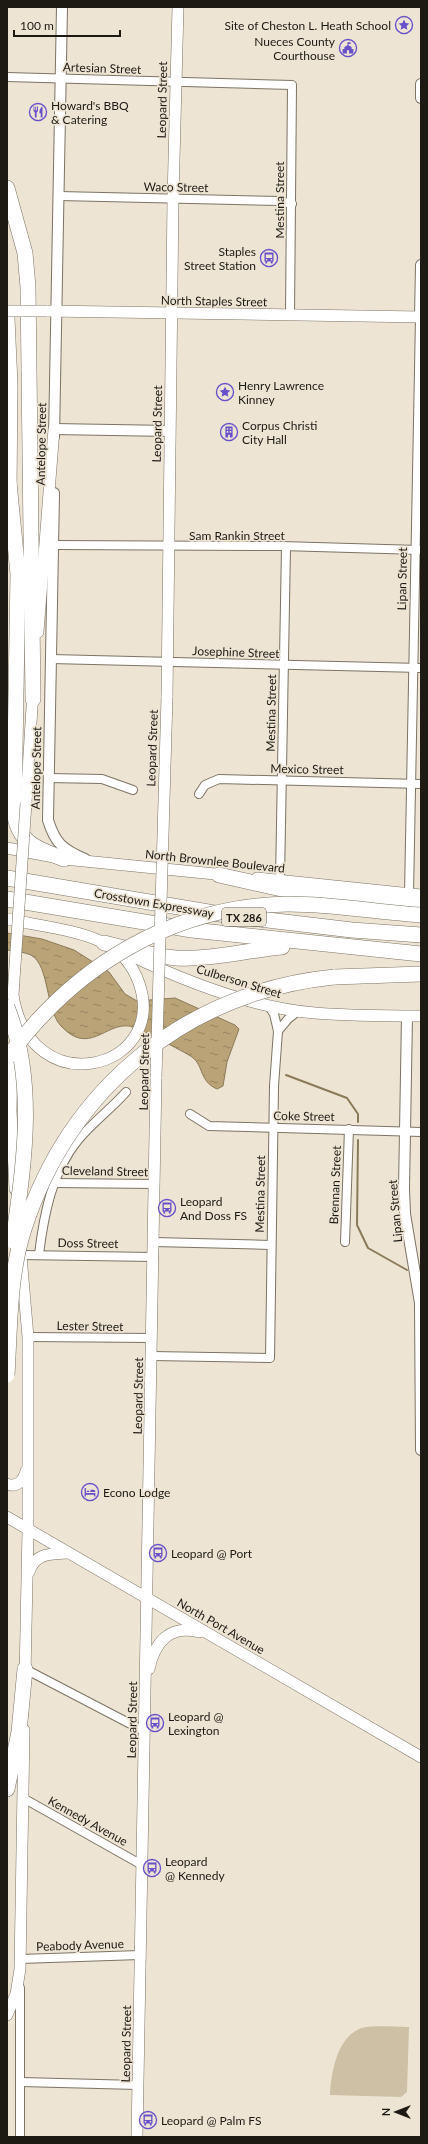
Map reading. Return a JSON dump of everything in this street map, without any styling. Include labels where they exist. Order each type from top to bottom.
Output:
[{"type":"highway","points":[[7,188],[25,253],[28,287],[33,698]]},
{"type":"highway","points":[[7,318],[9,361],[7,569]]},
{"type":"highway","points":[[9,483],[18,574],[14,812],[16,827],[26,841],[40,850],[64,859]]},
{"type":"highway","points":[[219,875],[313,896],[421,905]]},
{"type":"highway","name":"Crosstown Expressway","points":[[7,878],[226,916],[352,930],[421,935]]},
{"type":"highway","name":"Crosstown Expressway","points":[[7,899],[192,930],[421,954]]},
{"type":"highway","points":[[7,1058],[24,1034],[60,996],[74,984],[119,952],[149,937],[194,918],[220,912],[287,904],[331,906],[421,915]]},
{"type":"highway","points":[[104,943],[146,954],[177,958],[199,957],[315,944]]},
{"type":"highway","points":[[9,1320],[17,1258],[24,1230],[36,1196],[54,1159],[73,1128],[105,1088],[143,1053],[183,1025],[208,1012],[266,989],[303,981],[334,977],[421,974]]},
{"type":"highway","points":[[7,1375],[9,1320],[8,1287],[25,1150],[26,1120],[25,1091],[10,1001]]},
{"type":"highway","points":[[7,1790],[18,1732],[25,1669]]},
{"type":"main road","name":"Leopard Street","points":[[137,2137],[154,1257],[156,1077],[167,697],[173,199],[178,7]]},
{"type":"main road","name":"North Staples Street","points":[[7,311],[420,317]]},
{"type":"main road","points":[[7,2015],[16,1994],[20,1964],[28,1530],[28,1337],[11,1111],[10,1001],[54,429]]},
{"type":"main road","name":"North Brownlee Boulevard","points":[[7,848],[64,859],[421,895]]},
{"type":"main road","points":[[7,919],[78,934],[104,943],[131,965],[142,993],[142,1018],[131,1041],[123,1050],[107,1060],[83,1065],[63,1062],[38,1046],[21,1024],[10,1001]]},
{"type":"main road","name":"Culberson Street","points":[[104,943],[163,970],[210,987],[268,1005],[298,1011],[351,1015],[421,1016]]},
{"type":"main road","points":[[7,1484],[16,1485],[22,1481],[27,1468]]},
{"type":"main road","name":"North Port Avenue","points":[[7,1517],[421,1757]]},
{"type":"main road","points":[[27,1576],[31,1565],[41,1556],[68,1553]]},
{"type":"main road","points":[[145,1701],[150,1663],[157,1648],[167,1635],[180,1630],[189,1630],[216,1638]]},
{"type":"street","name":"Antelope Street","points":[[62,7],[59,196],[52,312],[54,429],[48,820],[53,837],[72,854],[89,861]]},
{"type":"street","name":"Artesian Street","points":[[7,77],[176,83],[292,85]]},
{"type":"street","name":"Mestina Street","points":[[290,315],[292,85]]},
{"type":"street","points":[[421,85],[421,98]]},
{"type":"street","name":"Waco Street","points":[[59,196],[280,201],[292,204]]},
{"type":"street","name":"Lipan Street","points":[[409,894],[411,784],[417,668],[421,264]]},
{"type":"street","points":[[54,429],[170,430]]},
{"type":"street","name":"Sam Rankin Street","points":[[53,545],[418,550]]},
{"type":"street","name":"Mestina Street","points":[[280,880],[286,547]]},
{"type":"street","name":"Josephine Street","points":[[51,659],[283,666],[417,668]]},
{"type":"street","points":[[48,778],[102,779],[120,783],[133,790]]},
{"type":"street","name":"Mexico Street","points":[[199,794],[205,785],[219,779],[421,784]]},
{"type":"street","name":"Mestina Street","points":[[152,1356],[270,1358],[274,1086],[278,1031],[274,1014],[268,1005]]},
{"type":"street","points":[[278,1031],[288,1019],[298,1011]]},
{"type":"street","name":"Lipan Street","points":[[407,1016],[404,1132],[405,1214],[420,1304],[421,1450]]},
{"type":"street","points":[[40,1254],[44,1226],[54,1183],[68,1155],[78,1140],[126,1092]]},
{"type":"street","name":"Coke Street","points":[[190,1114],[208,1126],[421,1132]]},
{"type":"street","name":"Brennan Street","points":[[345,1242],[349,1129]]},
{"type":"street","name":"Cleveland Street","points":[[54,1183],[155,1184]]},
{"type":"street","points":[[154,1242],[272,1244]]},
{"type":"street","name":"Doss Street","points":[[21,1255],[40,1254],[154,1257]]},
{"type":"street","name":"Lester Street","points":[[28,1337],[152,1338]]},
{"type":"street","points":[[25,1669],[144,1731]]},
{"type":"street","name":"Kennedy Avenue","points":[[23,1798],[142,1865]]},
{"type":"street","name":"Peabody Avenue","points":[[20,1964],[140,1955]]},
{"type":"street","points":[[20,1964],[20,2137]]},
{"type":"street","points":[[21,2082],[138,2085]]},
{"type":"shaded area","points":[[378,2026],[409,2027],[407,2092],[401,2097],[330,2095],[332,2076],[337,2056],[341,2047],[353,2032],[362,2028]]},
{"type":"water","points":[[7,933],[42,939],[74,950],[109,972],[125,994],[137,1001],[175,998],[235,1025],[239,1029],[227,1062],[223,1086],[217,1089],[211,1086],[204,1078],[196,1061],[192,1057],[133,1027],[120,1026],[88,1038],[80,1038],[71,1034],[61,1026],[56,1019],[52,1009],[45,978],[37,961],[31,955],[7,950]]},
{"type":"waterway","points":[[286,1075],[347,1098],[358,1114],[358,1122]]},
{"type":"waterway","points":[[358,1140],[357,1225],[368,1248],[407,1270]]},
{"type":"place","name":"Site of Cheston L. Heath School","points":[[404,25]]},
{"type":"place","name":"Nueces County Courthouse","points":[[348,48]]},
{"type":"place","name":"Howard's BBQ & Catering","points":[[38,112]]},
{"type":"place","name":"Staples Street Station","points":[[269,258]]},
{"type":"place","name":"Henry Lawrence Kinney","points":[[225,392]]},
{"type":"place","name":"Corpus Christi City Hall","points":[[229,432]]},
{"type":"place","name":"Leopard And Doss FS","points":[[167,1208]]},
{"type":"place","name":"Econo Lodge","points":[[90,1492]]},
{"type":"place","name":"Leopard @ Port","points":[[158,1553]]},
{"type":"place","name":"Leopard @ Lexington","points":[[155,1723]]},
{"type":"place","name":"Leopard @ Kennedy","points":[[152,1868]]},
{"type":"place","name":"Leopard @ Palm FS","points":[[148,2120]]}]
